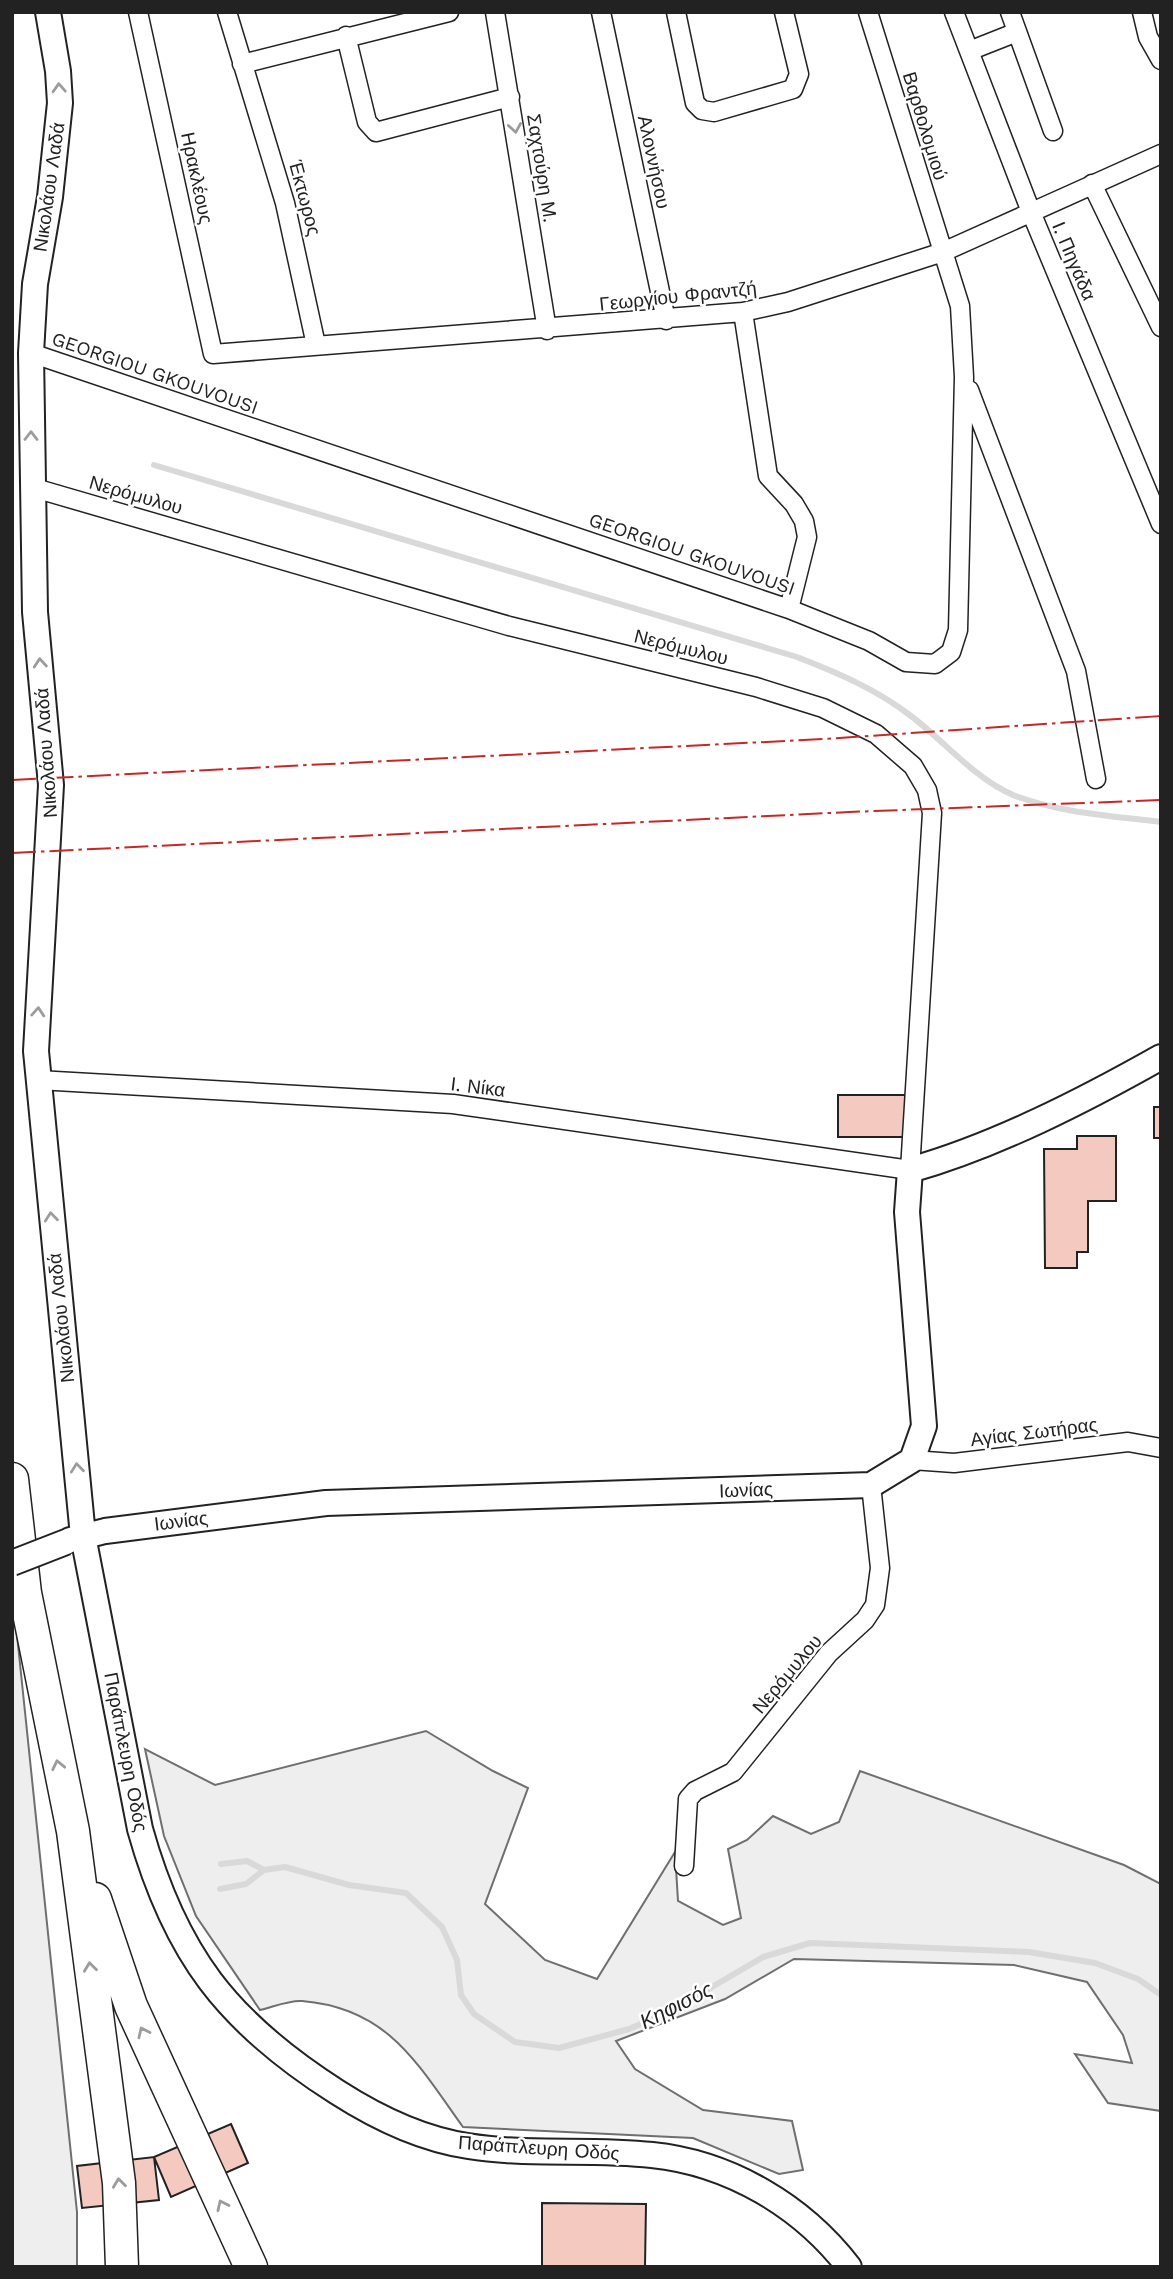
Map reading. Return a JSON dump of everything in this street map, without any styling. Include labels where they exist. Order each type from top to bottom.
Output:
[{"type":"highway","points":[[12,1479],[25,1593],[72,1831],[119,2183],[122,2267]]},
{"type":"highway","points":[[72,1831],[131,2006],[251,2267]]},
{"type":"street","name":"Νικολάου Λαδά","points":[[48,12],[58,71],[59,132],[35,284],[31,353],[31,487],[36,612],[51,796],[36,1051],[74,1539]]},
{"type":"street","name":"Ηρακλέους","points":[[138,12],[214,354]]},
{"type":"street","name":"Έκτωρος","points":[[227,12],[285,203],[316,345]]},
{"type":"street","points":[[242,65],[346,36],[449,12]]},
{"type":"street","name":"Σαχτούρη Μ.","points":[[495,12],[547,330]]},
{"type":"street","name":"Αλοννήσου","points":[[601,12],[666,320]]},
{"type":"street","points":[[676,12],[695,103],[702,110],[713,112],[793,89],[799,74],[784,12]]},
{"type":"street","name":"Βαρθολομιού","points":[[868,12],[943,252]]},
{"type":"street","name":"Ι. Πηγάδα","points":[[954,12],[1031,212],[1161,524]]},
{"type":"street","points":[[1010,12],[1053,131]]},
{"type":"street","points":[[1142,12],[1148,37],[1161,60]]},
{"type":"street","points":[[969,51],[1017,33]]},
{"type":"street","points":[[346,36],[367,122],[376,132],[510,96]]},
{"type":"street","name":"Γεωργίου Φραντζή","points":[[214,354],[547,330],[743,312],[788,302],[943,252],[1161,154]]},
{"type":"street","points":[[1092,184],[1161,327]]},
{"type":"street","name":"GEORGIOU GKOUVOUSI","points":[[31,353],[789,609],[869,641],[906,662],[935,664],[951,652],[958,629],[964,377],[960,306],[943,252]]},
{"type":"street","points":[[743,312],[768,476],[794,504],[803,521],[807,537],[789,609]]},
{"type":"street","points":[[964,377],[1076,671],[1096,779]]},
{"type":"street","name":"Νερόμυλου","points":[[31,487],[509,625],[756,687],[823,708],[876,734],[913,766],[927,790],[932,813],[910,1170]]},
{"type":"street","points":[[912,1460],[922,1437],[925,1412],[906,1212],[910,1170],[946,1160],[1068,1105],[1161,1057]]},
{"type":"street","name":"Ι. Νίκα","points":[[38,1080],[453,1104],[910,1170]]},
{"type":"street","name":"Αγίας Σωτήρας","points":[[912,1460],[954,1463],[1128,1443],[1161,1448]]},
{"type":"street","name":"Ιωνίας","points":[[12,1563],[74,1539],[326,1503],[871,1485],[912,1460]]},
{"type":"street","name":"Νερόμυλου","points":[[684,1866],[688,1799],[695,1791],[733,1772],[829,1653],[865,1620],[875,1605],[880,1568],[871,1485]]},
{"type":"street","name":"Παράπλευρη Οδός","points":[[74,1539],[140,1829],[154,1875],[169,1914],[196,1963],[232,2010],[254,2031],[298,2067],[356,2104],[434,2139],[469,2146],[652,2155],[714,2170],[761,2189],[790,2209],[821,2233],[849,2267]]},
{"type":"shaded area","points":[[12,1587],[77,2212],[77,2267],[12,2267]]},
{"type":"shaded area","points":[[426,1731],[493,1771],[528,1788],[485,1904],[545,1960],[597,1979],[675,1852],[678,1901],[723,1925],[741,1918],[728,1849],[747,1840],[773,1816],[811,1834],[839,1822],[860,1771],[1124,1865],[1161,1884],[1161,2111],[1108,2103],[1075,2054],[1132,2063],[1123,2035],[1087,1982],[1014,1965],[794,1959],[725,1999],[616,2041],[635,2069],[703,2110],[792,2121],[803,2170],[779,2174],[693,2138],[463,2127],[415,2061],[379,2027],[332,2006],[302,2001],[260,2010],[196,1916],[164,1836],[145,1749],[215,1785]]},
{"type":"building","points":[[838,1095],[911,1095],[911,1137],[838,1137]]},
{"type":"building","points":[[1154,1107],[1161,1107],[1161,1138],[1154,1138]]},
{"type":"building","points":[[1077,1136],[1116,1136],[1116,1201],[1088,1201],[1088,1252],[1077,1252],[1077,1268],[1045,1268],[1044,1149],[1077,1149]]},
{"type":"building","points":[[231,2124],[248,2163],[171,2197],[154,2157]]},
{"type":"building","points":[[154,2157],[159,2200],[82,2208],[77,2166]]},
{"type":"building","points":[[542,2203],[646,2204],[645,2267],[542,2267]]},
{"type":"waterway","points":[[154,465],[797,657],[842,676],[898,706],[986,779],[1013,795],[1067,810],[1161,822]]},
{"type":"waterway","name":"Κηφισός","points":[[221,1864],[247,1861],[264,1870]]},
{"type":"waterway","name":"Κηφισός","points":[[220,1889],[246,1884],[264,1870],[285,1867],[349,1885],[406,1893],[442,1927],[457,1960],[461,1995],[474,2014],[515,2042],[559,2048],[629,2029],[671,2011],[763,1957],[810,1943],[1029,1952],[1095,1963],[1138,1979],[1161,1995]]},
{"type":"power","points":[[12,780],[824,739],[1161,716]]},
{"type":"power","points":[[12,853],[849,812],[1161,800]]}]
